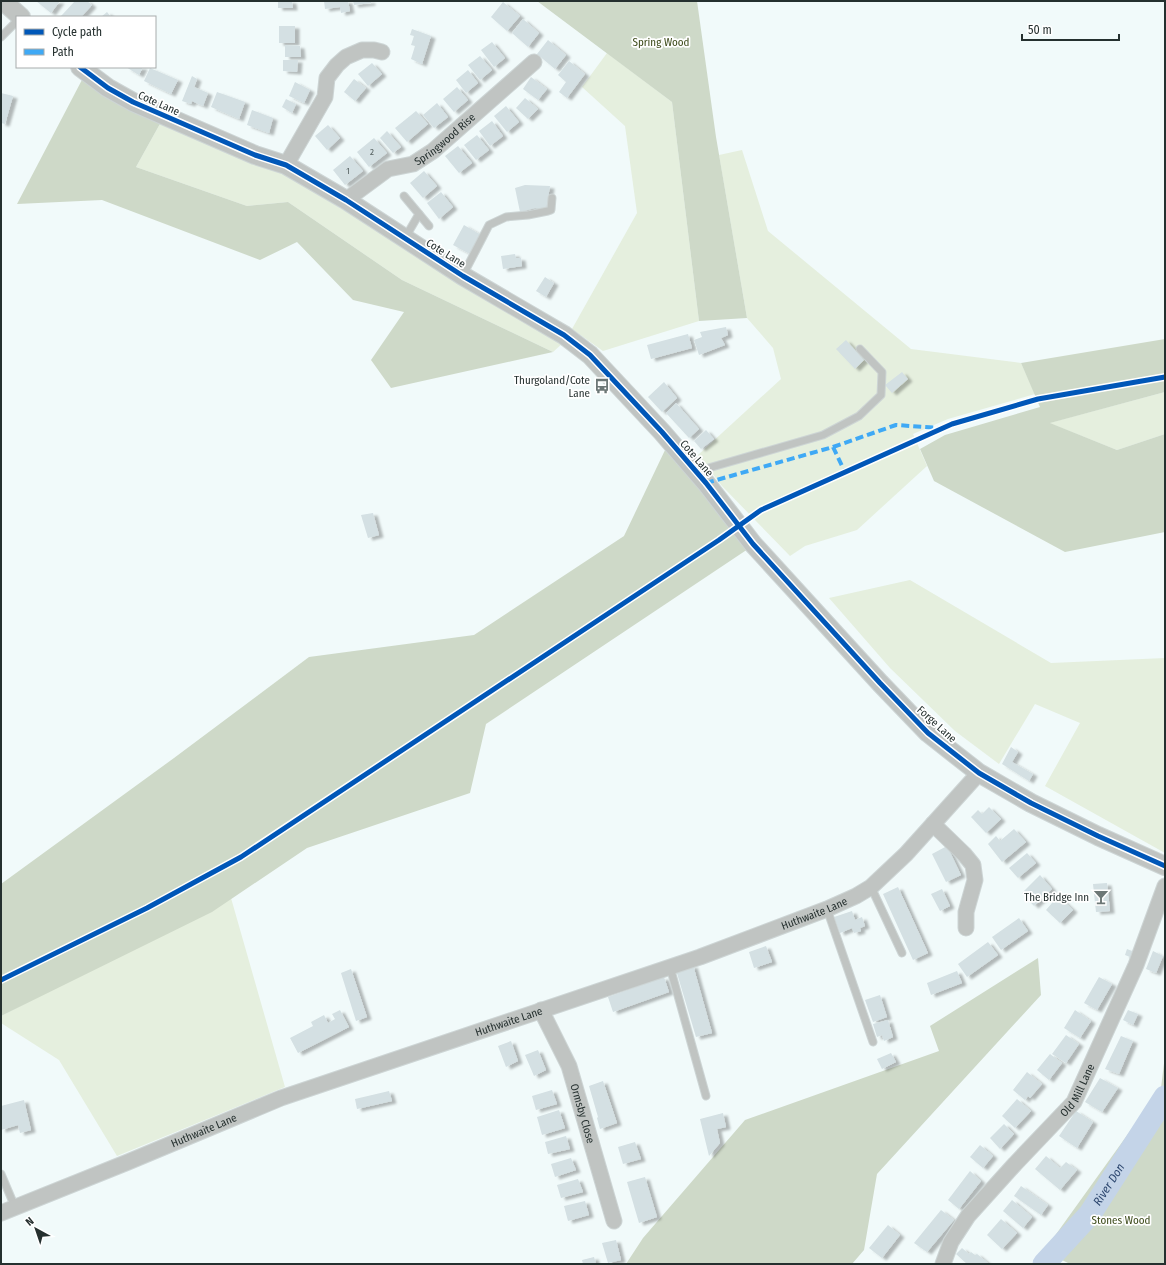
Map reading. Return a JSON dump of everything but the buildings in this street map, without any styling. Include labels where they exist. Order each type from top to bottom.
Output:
[{"type":"street","points":[[3,1],[20,16]]},
{"type":"street","points":[[286,165],[325,97],[326,78],[337,65],[346,57],[362,50],[382,52]]},
{"type":"street","name":"Springwood Rise","points":[[346,200],[388,169],[412,164],[433,151],[534,62]]},
{"type":"street","name":"Cote Lane","points":[[81,68],[108,88],[133,102],[255,155],[286,165],[346,200],[463,276],[564,335],[590,355],[662,432],[744,533]]},
{"type":"street","name":"Forge Lane","points":[[744,533],[880,683],[928,733],[979,773],[1031,803],[1091,833],[1165,866]]},
{"type":"street","name":"Huthwaite Lane","points":[[8,1210],[281,1098],[670,967],[827,909],[856,896],[871,887],[906,854],[979,773]]},
{"type":"street","points":[[933,824],[964,854],[973,865],[975,880],[966,912],[966,931]]},
{"type":"street","name":"Old Mill Lane","points":[[943,1264],[951,1242],[968,1216],[1074,1102],[1136,965],[1165,886]]},
{"type":"street","name":"Ormsby Close","points":[[541,1010],[569,1066],[614,1221]]},
{"type":"lane","points":[[1,37],[16,22]]},
{"type":"lane","points":[[404,196],[429,226]]},
{"type":"lane","points":[[463,276],[489,225],[506,217],[528,216],[551,210],[552,198]]},
{"type":"lane","points":[[405,239],[419,214]]},
{"type":"lane","points":[[696,472],[824,435],[859,416],[881,396],[882,372],[860,349]]},
{"type":"lane","points":[[871,887],[902,953]]},
{"type":"lane","points":[[827,909],[873,1042]]},
{"type":"lane","points":[[670,967],[706,1096]]},
{"type":"lane","points":[[1,1174],[8,1210]]},
{"type":"green space","name":"Spring Wood","points":[[537,1],[697,1],[716,137],[747,318],[699,321],[672,102]]},
{"type":"green space","points":[[607,53],[672,102],[699,321],[603,351],[572,329],[637,213],[625,126],[582,87]]},
{"type":"green space","points":[[84,76],[161,122],[136,167],[247,206],[288,202],[402,280],[553,352],[391,388],[371,360],[404,312],[353,300],[297,242],[260,260],[102,200],[17,204]]},
{"type":"green space","points":[[161,122],[284,174],[563,343],[553,352],[402,280],[288,202],[247,206],[136,167]]},
{"type":"green space","points":[[742,150],[768,231],[911,349],[1021,363],[1035,394],[948,419],[913,434],[927,466],[857,530],[805,546],[790,556],[722,486],[698,455],[781,379],[773,348],[747,318],[719,155]]},
{"type":"green space","points":[[1165,339],[1165,392],[1050,423],[1117,450],[1165,434],[1165,532],[1065,552],[934,481],[920,449],[945,435],[1040,407],[1021,363]]},
{"type":"green space","points":[[1165,392],[1165,434],[1117,450],[1049,423]]},
{"type":"green space","points":[[666,448],[751,547],[486,724],[470,793],[307,848],[212,912],[1,1016],[1,884],[174,758],[309,657],[474,635],[624,536]]},
{"type":"green space","points":[[910,580],[1051,663],[1165,658],[1165,853],[1045,786],[1080,723],[1035,704],[999,764],[955,731],[890,668],[829,598]]},
{"type":"green space","points":[[231,898],[285,1087],[117,1156],[59,1060],[1,1023],[1,1016]]},
{"type":"green space","points":[[1038,958],[1041,995],[877,1174],[864,1250],[852,1264],[626,1264],[643,1238],[745,1120],[939,1051],[930,1026]]},
{"type":"green space","name":"Stones Wood","points":[[1165,1055],[1165,1264],[1070,1264],[1044,1251],[1161,1088]]},
{"type":"waterway","name":"River Don","points":[[1044,1264],[1090,1214],[1165,1097]]},
{"type":"marked path","points":[[833,447],[896,425],[939,428]]},
{"type":"marked path","points":[[706,483],[833,447],[845,472]]},
{"type":"cycle path","points":[[81,68],[108,88],[133,102],[255,155],[286,165],[346,200],[463,276],[564,335],[590,355],[662,432],[706,483],[753,544],[880,683],[928,733],[979,773],[1031,803],[1098,836],[1165,866]]},
{"type":"cycle path","points":[[1,980],[147,908],[241,857],[719,540],[761,510],[952,424],[1038,399],[1165,377]]},
{"type":"place","name":"Thurgoland/Cote Lane","points":[[602,386]]},
{"type":"place","name":"The Bridge Inn","points":[[1101,897]]}]
